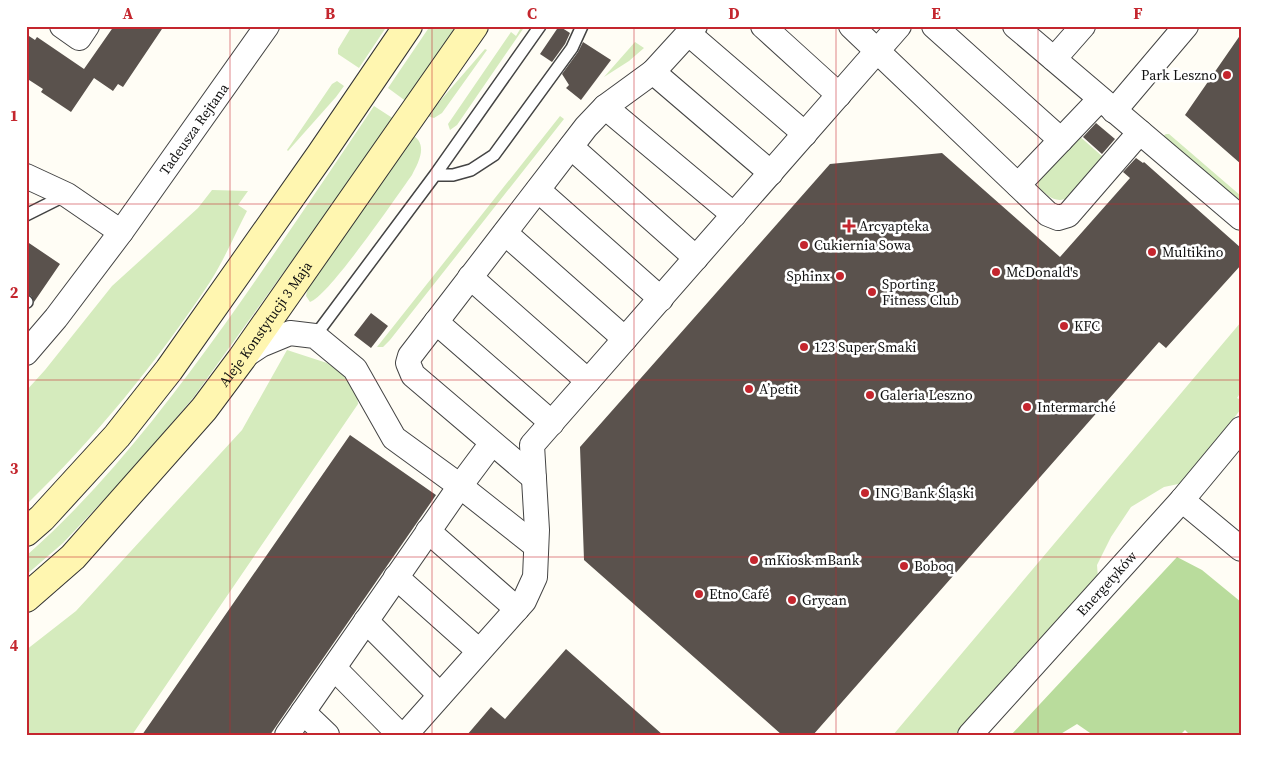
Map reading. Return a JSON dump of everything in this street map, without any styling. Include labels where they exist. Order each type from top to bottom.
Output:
[{"type":"main road","points":[[26,532],[42,518],[117,436],[169,370],[326,147],[408,26]]},
{"type":"main road","name":"Aleje Konstytucji 3 Maja","points":[[26,598],[73,556],[204,409],[242,358],[474,26]]},
{"type":"street","points":[[62,26],[79,38],[87,26]]},
{"type":"street","name":"Tadeusza Rejtana","points":[[26,353],[56,318],[121,232],[267,26]]},
{"type":"street","points":[[764,26],[839,95]]},
{"type":"street","points":[[851,26],[1048,214],[1058,218],[1068,215],[1140,132]]},
{"type":"street","points":[[405,735],[524,601],[535,578],[537,530],[532,445],[899,26]]},
{"type":"street","points":[[934,26],[1061,140]]},
{"type":"street","points":[[1015,26],[1241,218]]},
{"type":"street","points":[[1054,59],[1083,26]]},
{"type":"street","points":[[1018,185],[1061,140],[1107,105],[1186,26]]},
{"type":"street","points":[[534,478],[415,377],[410,369],[410,356],[586,127],[605,107],[654,72],[692,30],[805,134]]},
{"type":"street","points":[[654,72],[771,173]]},
{"type":"street","points":[[605,107],[734,215]]},
{"type":"street","points":[[571,148],[696,258]]},
{"type":"street","points":[[26,176],[67,195],[121,232]]},
{"type":"street","points":[[538,190],[660,299]]},
{"type":"street","points":[[505,233],[625,340]]},
{"type":"street","points":[[470,277],[588,381]]},
{"type":"street","points":[[436,322],[552,422]]},
{"type":"street","points":[[242,358],[261,344],[290,333],[314,336],[355,369],[394,438],[460,486],[536,546]]},
{"type":"street","name":"Energetyków","points":[[970,735],[1182,500],[1241,429]]},
{"type":"street","points":[[288,735],[428,531],[492,443]]},
{"type":"street","points":[[1182,500],[1241,549]]},
{"type":"street","points":[[428,531],[516,609]]},
{"type":"street","points":[[396,577],[479,651]]},
{"type":"street","points":[[366,621],[440,694]]},
{"type":"street","points":[[334,668],[400,735]]},
{"type":"street","points":[[303,712],[327,735]]},
{"type":"lane","points":[[314,336],[435,175],[540,26]]},
{"type":"lane","points":[[435,175],[453,175],[471,170],[494,155],[572,48],[582,26]]},
{"type":"lane","points":[[26,214],[67,195]]},
{"type":"green space","points":[[352,26],[387,26],[359,68],[338,54],[338,49]]},
{"type":"green space","points":[[430,26],[460,26],[407,102],[388,88]]},
{"type":"green space","points":[[522,26],[525,26],[457,125],[450,130],[448,124],[511,32],[516,36]]},
{"type":"green space","points":[[635,42],[644,48],[629,61],[604,77]]},
{"type":"green space","points":[[485,49],[487,50],[442,113],[434,118],[427,116]]},
{"type":"green space","points":[[337,81],[344,86],[288,151],[332,84]]},
{"type":"green space","points":[[374,106],[394,119],[193,398],[129,473],[63,543],[26,575],[26,556],[107,475],[156,416],[244,297]]},
{"type":"green space","points":[[560,116],[564,119],[390,340],[383,347],[377,347]]},
{"type":"green space","points":[[1077,134],[1103,157],[1069,197],[1060,200],[1052,198],[1038,187],[1038,181]]},
{"type":"green space","points":[[1169,134],[1241,196],[1241,207],[1163,136]]},
{"type":"green space","points":[[414,136],[418,140],[421,150],[419,160],[412,175],[346,265],[319,296],[310,302],[306,296],[308,286]]},
{"type":"green space","points":[[212,190],[248,191],[238,205],[247,211],[215,274],[190,312],[147,370],[101,426],[26,505],[26,391],[112,286],[198,208]]},
{"type":"green space","points":[[1241,322],[1241,392],[1237,398],[1241,400],[1241,409],[1183,483],[1164,487],[1131,507],[1111,537],[1097,565],[1098,578],[973,735],[893,735]]},
{"type":"green space","points":[[287,350],[327,363],[356,383],[358,404],[132,735],[26,735],[26,650],[76,611],[242,430]]},
{"type":"green space","points":[[1177,557],[1202,570],[1241,602],[1241,735],[1190,735],[1185,730],[1180,735],[1093,735],[1077,724],[1059,735],[1011,735]]},
{"type":"building","points":[[114,26],[164,26],[123,87],[118,84],[113,91],[94,78],[71,112],[41,92],[43,89],[26,78],[26,34],[35,40],[37,37],[84,69]]},
{"type":"building","points":[[559,26],[570,33],[565,44],[552,62],[540,54]]},
{"type":"building","name":"Park Leszno","points":[[1241,34],[1241,164],[1185,115]]},
{"type":"building","points":[[583,42],[611,60],[581,100],[566,88],[569,85],[562,74]]},
{"type":"building","points":[[1096,123],[1115,139],[1102,154],[1083,137]]},
{"type":"building","name":"Galeria Leszno","points":[[942,153],[1060,257],[1130,178],[1123,172],[1136,158],[1144,162],[1241,248],[1241,265],[1166,348],[1159,342],[813,735],[782,735],[584,560],[580,447],[830,164]]},
{"type":"building","points":[[26,241],[60,264],[34,302],[31,296],[26,294]]},
{"type":"building","points":[[371,313],[388,326],[371,348],[354,335]]},
{"type":"building","points":[[350,435],[436,495],[270,735],[142,735]]},
{"type":"building","points":[[566,649],[663,735],[467,735],[491,707],[505,719]]},
{"type":"place","name":"Park Leszno","points":[[1227,75]]},
{"type":"place","name":"Arcyapteka","points":[[849,226]]},
{"type":"place","name":"Cukiernia Sowa","points":[[804,245]]},
{"type":"place","name":"Multikino","points":[[1152,252]]},
{"type":"place","name":"McDonald's","points":[[996,272]]},
{"type":"place","name":"Sphinx","points":[[840,276]]},
{"type":"place","name":"Sporting Fitness Club","points":[[872,292]]},
{"type":"place","name":"KFC","points":[[1064,326]]},
{"type":"place","name":"123 Super Smaki","points":[[804,347]]},
{"type":"place","name":"A’petit","points":[[749,389]]},
{"type":"place","name":"Galeria Leszno","points":[[870,395]]},
{"type":"place","name":"Intermarché","points":[[1027,407]]},
{"type":"place","name":"ING Bank Śląski","points":[[865,493]]},
{"type":"place","name":"mKiosk mBank","points":[[754,560]]},
{"type":"place","name":"Boboq","points":[[904,566]]},
{"type":"place","name":"Etno Café","points":[[699,594]]},
{"type":"place","name":"Grycan","points":[[792,600]]}]
